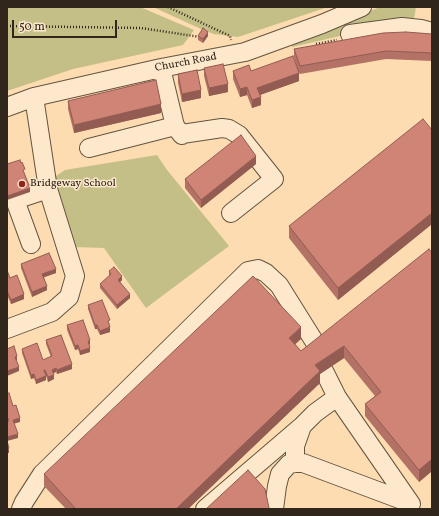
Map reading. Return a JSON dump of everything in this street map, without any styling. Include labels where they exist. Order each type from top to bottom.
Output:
[{"type":"street","name":"Church Road","points":[[7,107],[34,97],[161,68],[245,52],[322,24],[362,7]]},
{"type":"street","points":[[350,34],[402,27],[432,32]]},
{"type":"street","points":[[161,68],[182,135]]},
{"type":"street","points":[[7,329],[52,312],[69,297],[75,276],[48,189],[34,97]]},
{"type":"street","points":[[88,148],[222,128],[229,129],[239,135],[274,179],[231,212]]},
{"type":"street","points":[[31,244],[15,200],[48,189]]},
{"type":"street","points":[[21,509],[42,474],[248,271],[258,269],[266,273],[279,285],[319,349]]},
{"type":"street","points":[[324,371],[337,397],[413,506]]},
{"type":"street","points":[[205,509],[302,426],[315,413],[337,397]]},
{"type":"street","points":[[295,463],[295,446],[302,426]]},
{"type":"street","points":[[274,509],[280,474],[289,464],[295,463],[302,463],[413,506]]},
{"type":"path","points":[[168,7],[230,36],[234,54]]},
{"type":"path","points":[[7,26],[141,28],[202,37]]},
{"type":"shaded area","points":[[7,7],[140,7],[194,30],[183,45],[73,69],[7,91]]},
{"type":"shaded area","points":[[153,7],[328,7],[238,37],[214,34]]},
{"type":"shaded area","points":[[380,7],[416,7],[414,19],[292,47],[292,44]]},
{"type":"shaded area","points":[[157,155],[167,170],[229,246],[146,308],[104,248],[73,247],[53,178],[65,170]]},
{"type":"building","points":[[203,28],[208,32],[203,39],[198,36]]},
{"type":"building","points":[[406,32],[432,34],[432,53],[386,51],[300,66],[294,49],[383,33]]},
{"type":"building","points":[[293,56],[299,73],[257,88],[261,97],[252,100],[247,87],[240,89],[233,71],[249,65],[251,71]]},
{"type":"building","points":[[223,64],[228,84],[209,88],[204,68]]},
{"type":"building","points":[[197,70],[201,90],[182,94],[178,74]]},
{"type":"building","points":[[156,80],[161,104],[74,125],[68,101]]},
{"type":"building","points":[[423,119],[432,130],[432,213],[338,288],[289,226]]},
{"type":"building","points":[[241,135],[256,156],[201,200],[185,179]]},
{"type":"building","points":[[20,160],[25,169],[23,170],[30,188],[7,196],[7,164]]},
{"type":"building","points":[[429,249],[432,253],[432,459],[419,470],[365,404],[381,392],[344,346],[315,365],[320,371],[176,509],[76,509],[44,474],[253,276],[301,327],[289,338],[301,351]]},
{"type":"building","points":[[49,253],[56,269],[42,274],[47,286],[32,292],[21,264]]},
{"type":"building","points":[[114,267],[122,276],[118,280],[130,294],[117,305],[100,284],[111,274],[109,271]]},
{"type":"building","points":[[8,273],[10,278],[17,275],[24,294],[11,300],[7,291]]},
{"type":"building","points":[[102,300],[110,320],[108,321],[110,327],[100,331],[97,325],[95,325],[88,305]]},
{"type":"building","points":[[83,320],[90,340],[88,341],[90,348],[80,351],[78,345],[75,346],[67,325]]},
{"type":"building","points":[[61,335],[72,364],[57,370],[56,368],[52,370],[54,375],[48,377],[44,370],[46,376],[36,380],[34,374],[31,375],[22,349],[37,343],[43,360],[52,356],[46,340]]},
{"type":"building","points":[[14,346],[17,356],[15,357],[19,367],[7,371],[7,349]]},
{"type":"building","points":[[9,393],[13,406],[16,405],[20,418],[13,420],[18,434],[7,437],[7,422],[9,421],[7,416],[7,394]]},
{"type":"building","points":[[248,470],[265,489],[269,509],[206,509]]},
{"type":"place","name":"Bridgeway School","points":[[22,184]]}]
